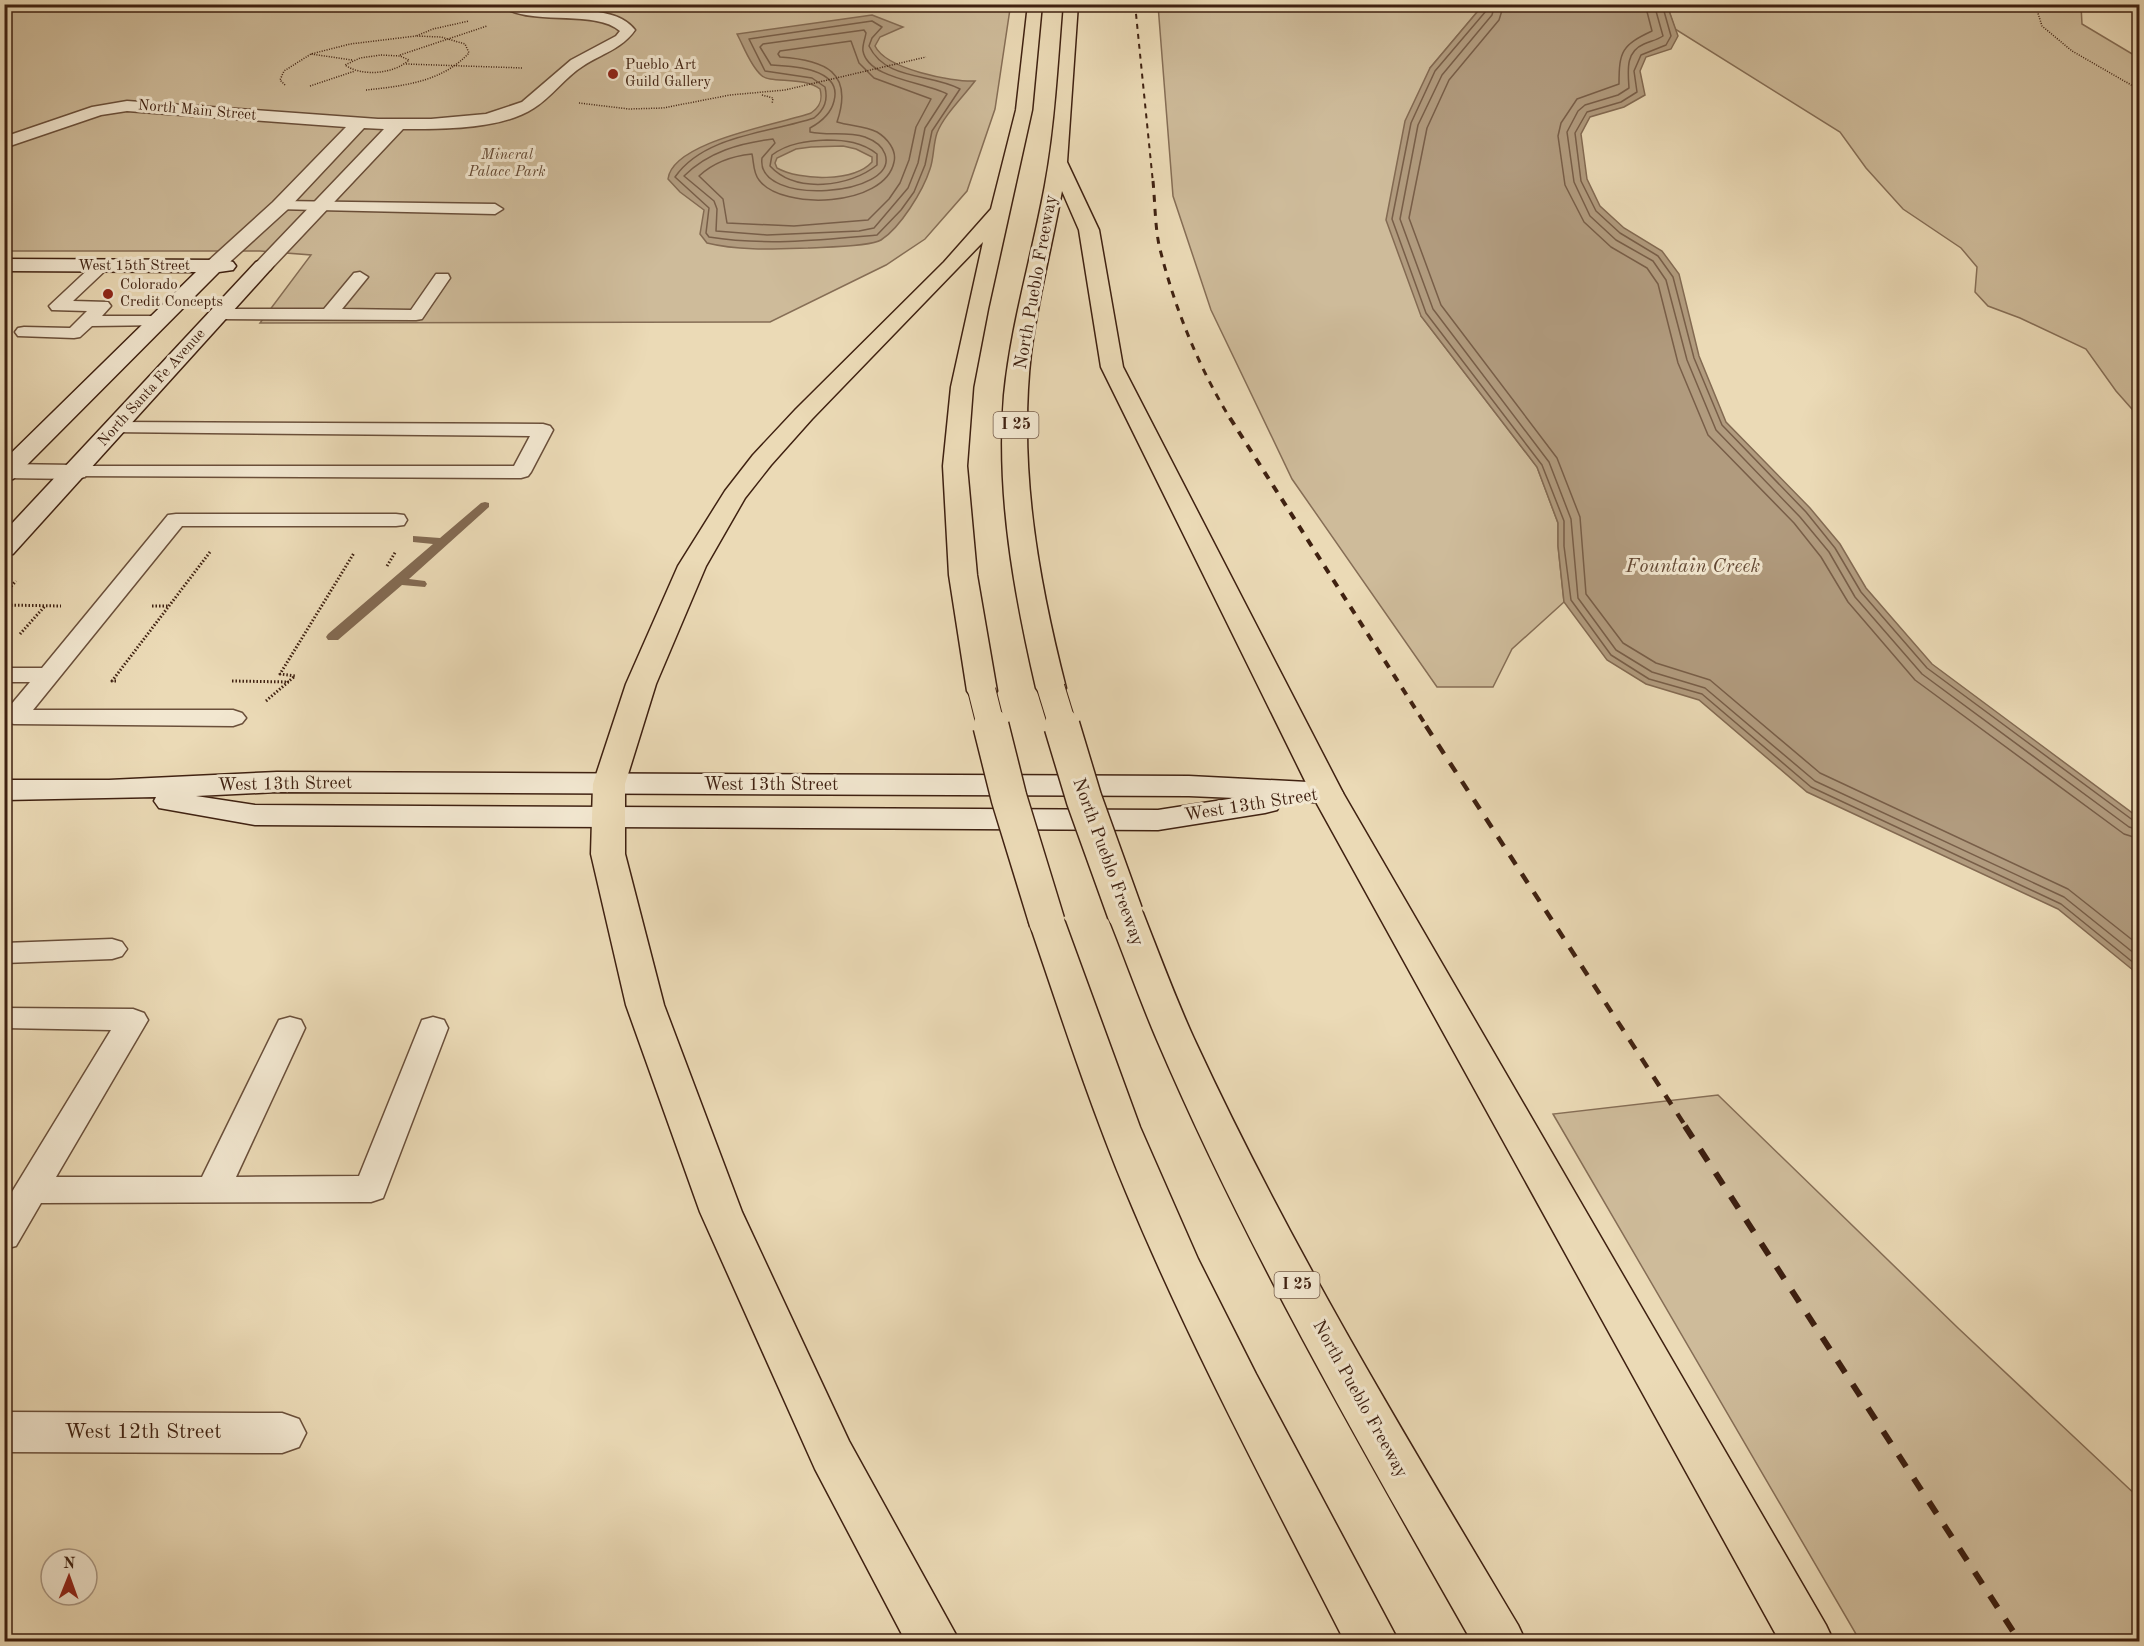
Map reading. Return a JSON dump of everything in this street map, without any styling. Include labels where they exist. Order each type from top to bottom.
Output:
[{"type":"highway","points":[[1035,4],[1024,110],[999,211],[962,387],[955,466],[963,575],[982,691],[1009,798],[1047,922],[1121,1128],[1190,1284],[1290,1485],[1373,1641]]},
{"type":"highway","name":"North Pueblo Freeway","points":[[1071,4],[1058,162],[1020,355],[1016,420],[1017,499],[1025,570],[1037,635],[1084,799],[1125,913],[1176,1043],[1333,1354],[1500,1641]]},
{"type":"highway","points":[[1058,162],[1089,230],[1112,368],[1327,794],[1808,1641]]},
{"type":"highway","points":[[934,1641],[832,1454],[722,1212],[645,1005],[608,854],[608,802],[641,684],[692,566],[734,496],[762,460],[804,414],[951,266],[999,211]]},
{"type":"street","points":[[506,4],[542,13],[608,20]]},
{"type":"street","points":[[5,472],[214,266],[280,206],[359,123],[459,122],[507,114],[528,105],[569,69],[627,35],[626,27],[587,13],[584,7],[586,4]]},
{"type":"street","name":"North Main Street","points":[[4,143],[98,111],[127,106],[359,123]]},
{"type":"street","name":"North Santa Fe Avenue","points":[[4,548],[263,266],[398,124]]},
{"type":"street","name":"West 15th Street","points":[[4,265],[263,266]]},
{"type":"street","points":[[5,472],[76,472]]},
{"type":"street","name":"West 13th Street","points":[[4,790],[109,790],[255,815],[608,802],[1158,820],[1327,794]]},
{"type":"street","name":"West 12th Street","points":[[4,1432],[282,1433]]},
{"type":"lane","points":[[280,206],[495,209]]},
{"type":"lane","points":[[24,332],[74,333],[102,306],[58,306],[102,265]]},
{"type":"lane","points":[[329,314],[360,277]]},
{"type":"lane","points":[[219,314],[416,315],[442,278]]},
{"type":"lane","points":[[87,321],[159,321]]},
{"type":"lane","points":[[76,472],[520,472],[543,430],[116,428]]},
{"type":"lane","points":[[233,718],[14,717],[176,520],[396,520]]},
{"type":"lane","points":[[4,675],[48,675]]},
{"type":"lane","points":[[4,954],[112,949]]},
{"type":"lane","points":[[4,1018],[133,1020],[4,1236]]},
{"type":"lane","points":[[213,1190],[290,1028]]},
{"type":"lane","points":[[31,1190],[371,1189],[433,1028]]},
{"type":"path","points":[[2035,4],[2042,26],[2072,51],[2139,90]]},
{"type":"path","points":[[416,36],[432,29],[469,21]]},
{"type":"path","points":[[400,56],[493,24]]},
{"type":"path","points":[[292,88],[282,83],[280,76],[290,66],[311,54],[350,44],[416,36],[450,39],[465,44],[468,48],[469,53],[456,66],[420,80],[361,90]]},
{"type":"path","points":[[303,53],[352,60],[381,55],[400,56],[409,60],[406,64]]},
{"type":"path","points":[[576,103],[639,109],[672,106],[730,95],[785,90],[926,57]]},
{"type":"path","points":[[352,60],[345,65],[346,68],[365,72],[387,70],[406,64],[569,69]]},
{"type":"path","points":[[759,94],[773,98],[772,104]]},
{"type":"path","points":[[233,718],[246,718],[296,676],[280,674],[357,549],[345,549]]},
{"type":"path","points":[[387,549],[397,549],[387,566]]},
{"type":"path","points":[[124,681],[112,681],[212,550]]},
{"type":"path","points":[[4,605],[105,606]]},
{"type":"path","points":[[20,634],[46,606]]},
{"type":"path","points":[[230,681],[289,682]]},
{"type":"green space","name":"Mineral Palace Park","points":[[5,5],[1010,5],[1010,9],[995,109],[967,191],[925,239],[886,265],[770,322],[260,323],[311,255],[260,251],[5,251]]},
{"type":"green space","points":[[1158,5],[1483,5],[1430,68],[1421,316],[1537,467],[1558,523],[1564,602],[1512,649],[1493,687],[1437,687],[1292,479],[1211,310],[1173,196]]},
{"type":"green space","points":[[1667,5],[2081,5],[2082,24],[2139,58],[2139,417],[2116,391],[2086,349],[2020,318],[1988,306],[1975,292],[1977,267],[1961,248],[1903,209],[1866,168],[1840,132],[1675,29]]},
{"type":"green space","points":[[1718,1095],[1958,1328],[2139,1498],[2139,1641],[1860,1641],[1553,1114]]},
{"type":"water","name":"Fountain Creek","points":[[1483,5],[1667,5],[1678,36],[1671,49],[1646,57],[1640,71],[1645,95],[1624,107],[1590,117],[1581,134],[1587,179],[1600,206],[1624,228],[1662,251],[1679,274],[1699,356],[1726,422],[1810,508],[1840,544],[1866,588],[1932,664],[2139,818],[2139,975],[2058,909],[1807,792],[1699,700],[1646,684],[1607,660],[1564,602],[1558,523],[1537,467],[1421,316],[1386,220],[1405,121],[1430,68]]},
{"type":"water","points":[[872,15],[903,27],[880,37],[875,46],[881,54],[920,72],[951,79],[975,81],[940,126],[927,178],[916,198],[896,227],[881,240],[846,246],[757,249],[707,243],[700,234],[704,210],[680,192],[668,179],[674,166],[688,154],[707,144],[811,113],[819,106],[821,100],[820,89],[813,85],[765,78],[761,75],[750,61],[737,34]],"holes":[[[843,146],[856,149],[872,157],[872,162],[864,169],[840,176],[799,175],[777,168],[775,163],[777,158],[796,149]]]},
{"type":"waterway","points":[[399,581],[485,505]]},
{"type":"waterway","points":[[417,539],[443,542]]},
{"type":"waterway","points":[[333,637],[399,581]]},
{"type":"waterway","points":[[399,581],[421,584]]},
{"type":"railway","points":[[1135,4],[1153,183]]},
{"type":"railway","points":[[1153,181],[1159,245],[1172,291],[1188,336],[1231,420]]},
{"type":"railway","points":[[1230,418],[1427,727]]},
{"type":"railway","points":[[1426,726],[1686,1127]]},
{"type":"railway","points":[[1685,1126],[2020,1642]]},
{"type":"place","name":"Pueblo Art Guild Gallery","points":[[613,74]]},
{"type":"place","name":"Colorado Credit Concepts","points":[[108,294]]}]
